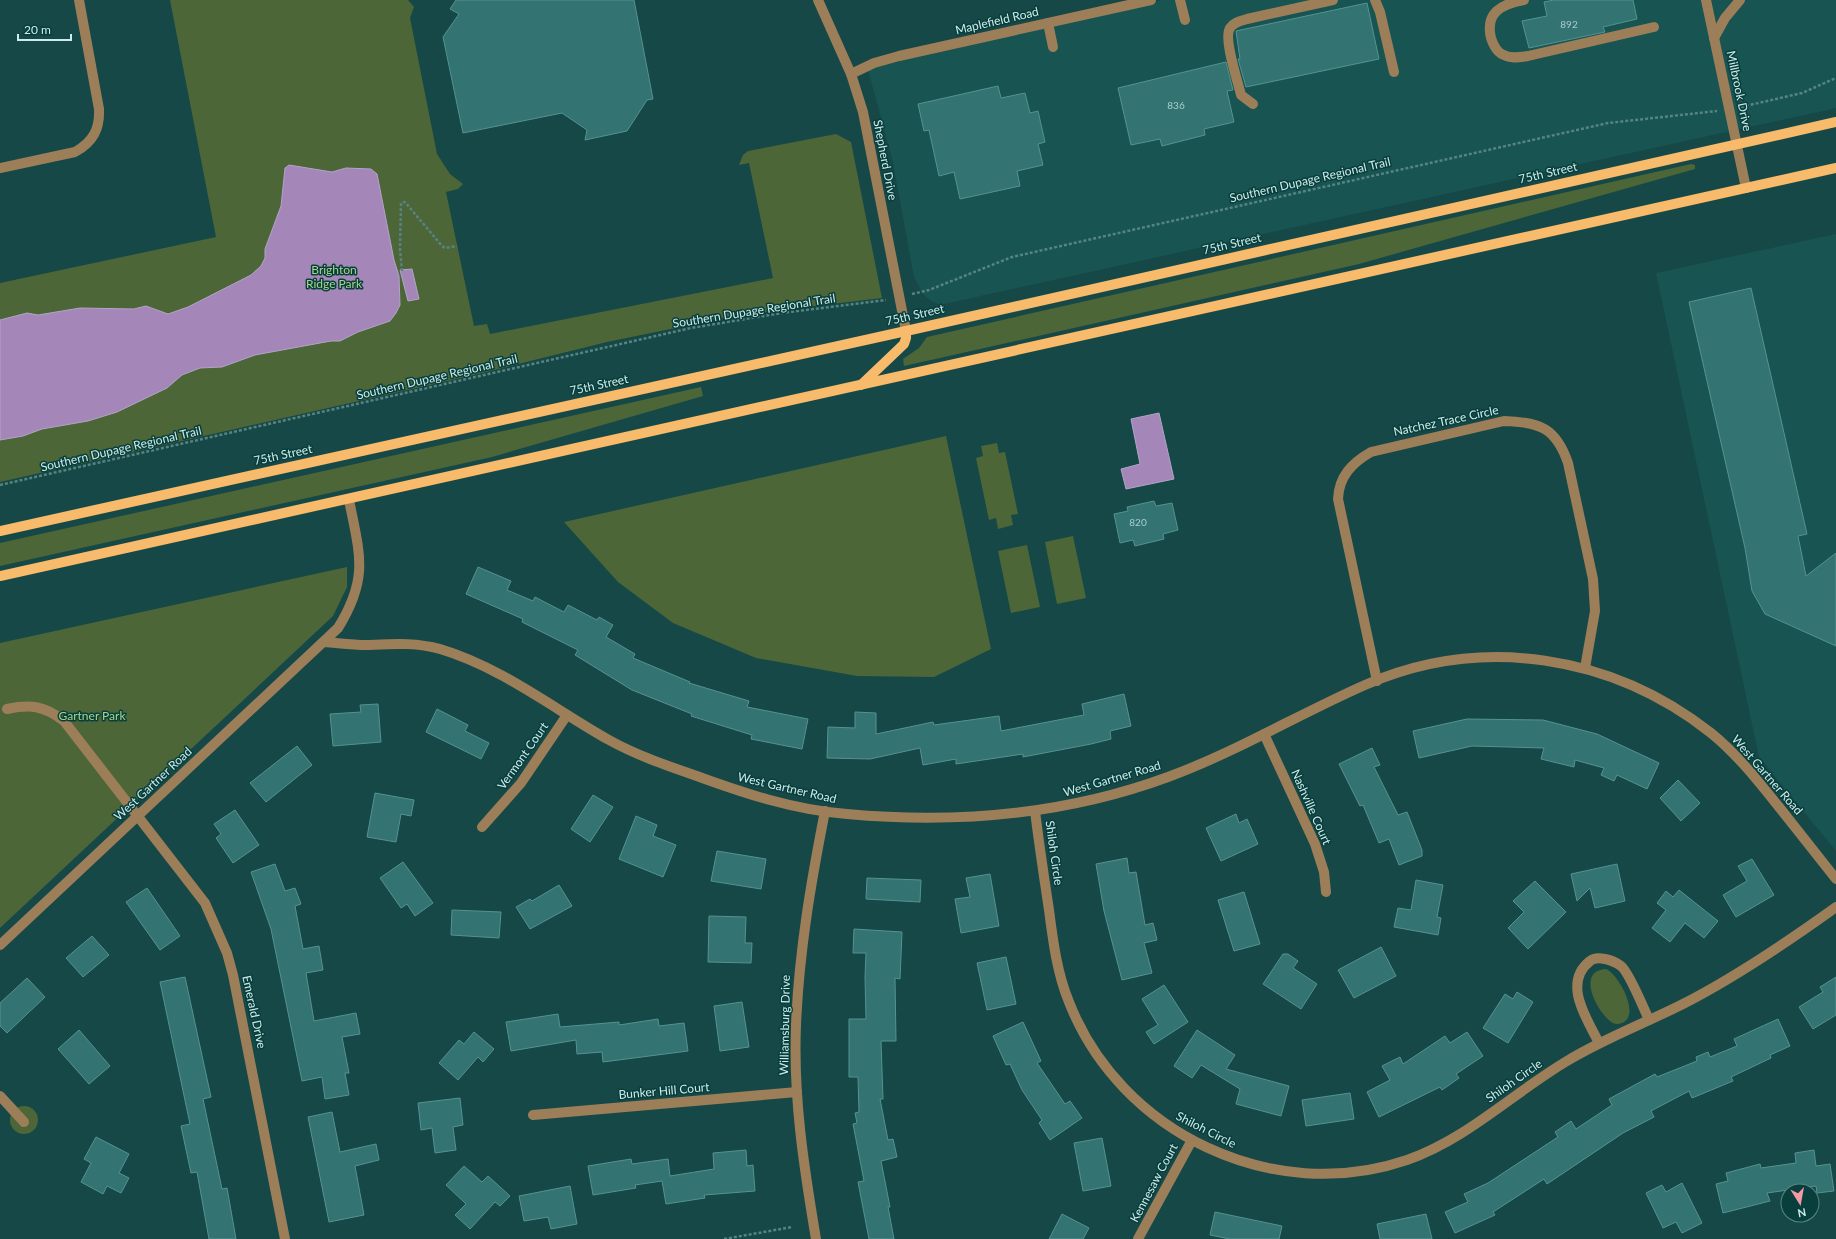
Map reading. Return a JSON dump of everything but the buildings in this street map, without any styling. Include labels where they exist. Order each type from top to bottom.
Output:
[{"type":"main road","name":"75th Street","points":[[0,531],[1836,122]]},
{"type":"main road","points":[[0,576],[349,500],[1836,168]]},
{"type":"main road","points":[[861,385],[904,344],[906,330]]},
{"type":"street","points":[[0,168],[75,152],[84,147],[92,139],[100,121],[99,109],[80,0]]},
{"type":"street","name":"Shepherd Drive","points":[[818,0],[851,74],[863,112],[906,330]]},
{"type":"street","name":"Maplefield Road","points":[[851,74],[874,64],[899,56],[1151,0]]},
{"type":"street","points":[[1180,0],[1185,20]]},
{"type":"street","points":[[1253,104],[1241,95],[1229,44],[1228,33],[1231,27],[1238,22],[1247,19],[1333,0]]},
{"type":"street","points":[[1375,0],[1380,12],[1394,72]]},
{"type":"street","points":[[1524,0],[1499,8],[1492,16],[1489,24],[1492,41],[1496,49],[1502,55],[1518,57],[1528,56],[1654,27]]},
{"type":"street","name":"Millbrook Drive","points":[[1706,0],[1746,188]]},
{"type":"street","points":[[1714,38],[1725,18],[1740,0]]},
{"type":"street","points":[[1048,23],[1053,47]]},
{"type":"street","name":"Natchez Trace Circle","points":[[1377,680],[1338,499],[1342,478],[1359,459],[1371,452],[1504,421],[1527,422],[1544,427],[1556,436],[1564,450],[1593,579],[1595,610],[1585,668]]},
{"type":"street","name":"West Gartner Road","points":[[0,945],[338,628],[348,612],[358,584],[359,552],[349,500]]},
{"type":"street","name":"West Gartner Road","points":[[324,642],[367,644],[403,643],[425,645],[444,650],[466,658],[511,681],[612,741],[643,757],[743,794],[825,811],[928,819],[1000,816],[1035,811],[1098,798],[1166,778],[1227,753],[1377,680],[1415,668],[1472,658],[1528,658],[1585,668],[1612,676],[1648,692],[1680,710],[1715,736],[1739,759],[1836,879]]},
{"type":"street","name":"Emerald Drive","points":[[7,709],[22,706],[38,707],[52,711],[64,721],[205,903],[227,953],[240,1003],[285,1239]]},
{"type":"street","name":"Vermont Court","points":[[482,828],[521,783],[567,715]]},
{"type":"street","name":"Nashville Court","points":[[1264,734],[1315,844],[1324,872],[1326,892]]},
{"type":"street","name":"Williamsburg Drive","points":[[816,1239],[806,1184],[797,1092],[796,1026],[800,967],[808,900],[825,811]]},
{"type":"street","name":"Shiloh Circle","points":[[1035,811],[1057,965],[1069,1003],[1086,1038],[1106,1069],[1127,1092],[1162,1122],[1192,1140],[1220,1154],[1248,1164],[1274,1169],[1310,1173],[1347,1172],[1370,1169],[1406,1160],[1443,1145],[1470,1129],[1524,1089],[1567,1061],[1599,1043],[1678,1006],[1733,977],[1782,946],[1836,907]]},
{"type":"street","points":[[1599,1043],[1582,1010],[1577,993],[1578,977],[1583,966],[1593,959],[1606,959],[1622,966],[1649,1020]]},
{"type":"street","name":"Bunker Hill Court","points":[[532,1115],[797,1092]]},
{"type":"street","points":[[0,1096],[24,1122]]},
{"type":"street","name":"Kennesaw Court","points":[[1138,1239],[1192,1140]]},
{"type":"path","points":[[1753,104],[1802,93],[1836,78]]},
{"type":"path","name":"Southern Dupage Regional Trail","points":[[921,292],[1012,257],[1608,123],[1710,112]]},
{"type":"path","points":[[402,271],[400,249],[401,203],[405,202],[442,246],[445,248],[457,246]]},
{"type":"path","name":"Southern Dupage Regional Trail","points":[[0,485],[691,328],[782,313],[880,301]]},
{"type":"path","points":[[724,1239],[792,1226]]},
{"type":"shaded area","points":[[1162,0],[1836,0],[1836,108],[940,305],[931,301],[923,294],[914,277],[892,158],[867,66]]},
{"type":"shaded area","points":[[289,165],[332,172],[346,168],[371,169],[377,174],[394,260],[399,276],[400,305],[390,321],[358,332],[340,341],[331,341],[255,355],[222,367],[200,368],[182,375],[167,388],[117,412],[88,421],[42,429],[23,436],[0,440],[0,320],[27,313],[38,315],[80,308],[134,309],[146,306],[168,314],[188,307],[251,275],[261,266],[265,258],[265,249],[281,206],[285,168]]},
{"type":"shaded area","points":[[1836,234],[1836,851],[1759,757],[1656,273]]},
{"type":"shaded area","points":[[412,269],[419,299],[408,301],[400,270]]},
{"type":"shaded area","points":[[1159,413],[1174,479],[1126,489],[1121,469],[1140,464],[1131,419]]},
{"type":"green space","name":"Brighton Ridge Park","points":[[170,0],[408,0],[414,7],[410,18],[437,154],[450,174],[463,184],[458,189],[446,192],[474,326],[487,324],[490,334],[773,278],[749,163],[739,165],[743,155],[748,151],[836,134],[851,142],[882,298],[739,315],[607,342],[474,375],[0,482],[0,283],[216,237]]},
{"type":"green space","points":[[1691,164],[1695,165],[1695,169],[1359,264],[904,366],[903,359],[919,348],[927,337]]},
{"type":"green space","points":[[701,387],[703,396],[492,457],[0,566],[0,543]]},
{"type":"green space","points":[[946,436],[991,649],[934,677],[857,676],[756,658],[673,623],[618,582],[564,522]]},
{"type":"green space","points":[[997,443],[999,453],[1005,452],[1018,514],[1011,515],[1013,525],[998,529],[996,518],[989,520],[976,458],[983,456],[981,446]]},
{"type":"green space","points":[[1073,536],[1086,598],[1057,604],[1045,542]]},
{"type":"green space","points":[[1027,545],[1040,607],[1011,613],[998,551]]},
{"type":"green space","name":"Gartner Park","points":[[347,567],[347,587],[333,616],[0,928],[0,643]]},
{"type":"green space","points":[[1606,969],[1617,979],[1623,988],[1629,1007],[1629,1015],[1625,1021],[1617,1024],[1611,1022],[1599,1008],[1591,988],[1591,979],[1596,972]]},
{"type":"green space","points":[[24,1106],[34,1110],[38,1120],[34,1130],[24,1134],[14,1130],[10,1120],[14,1110]]}]
